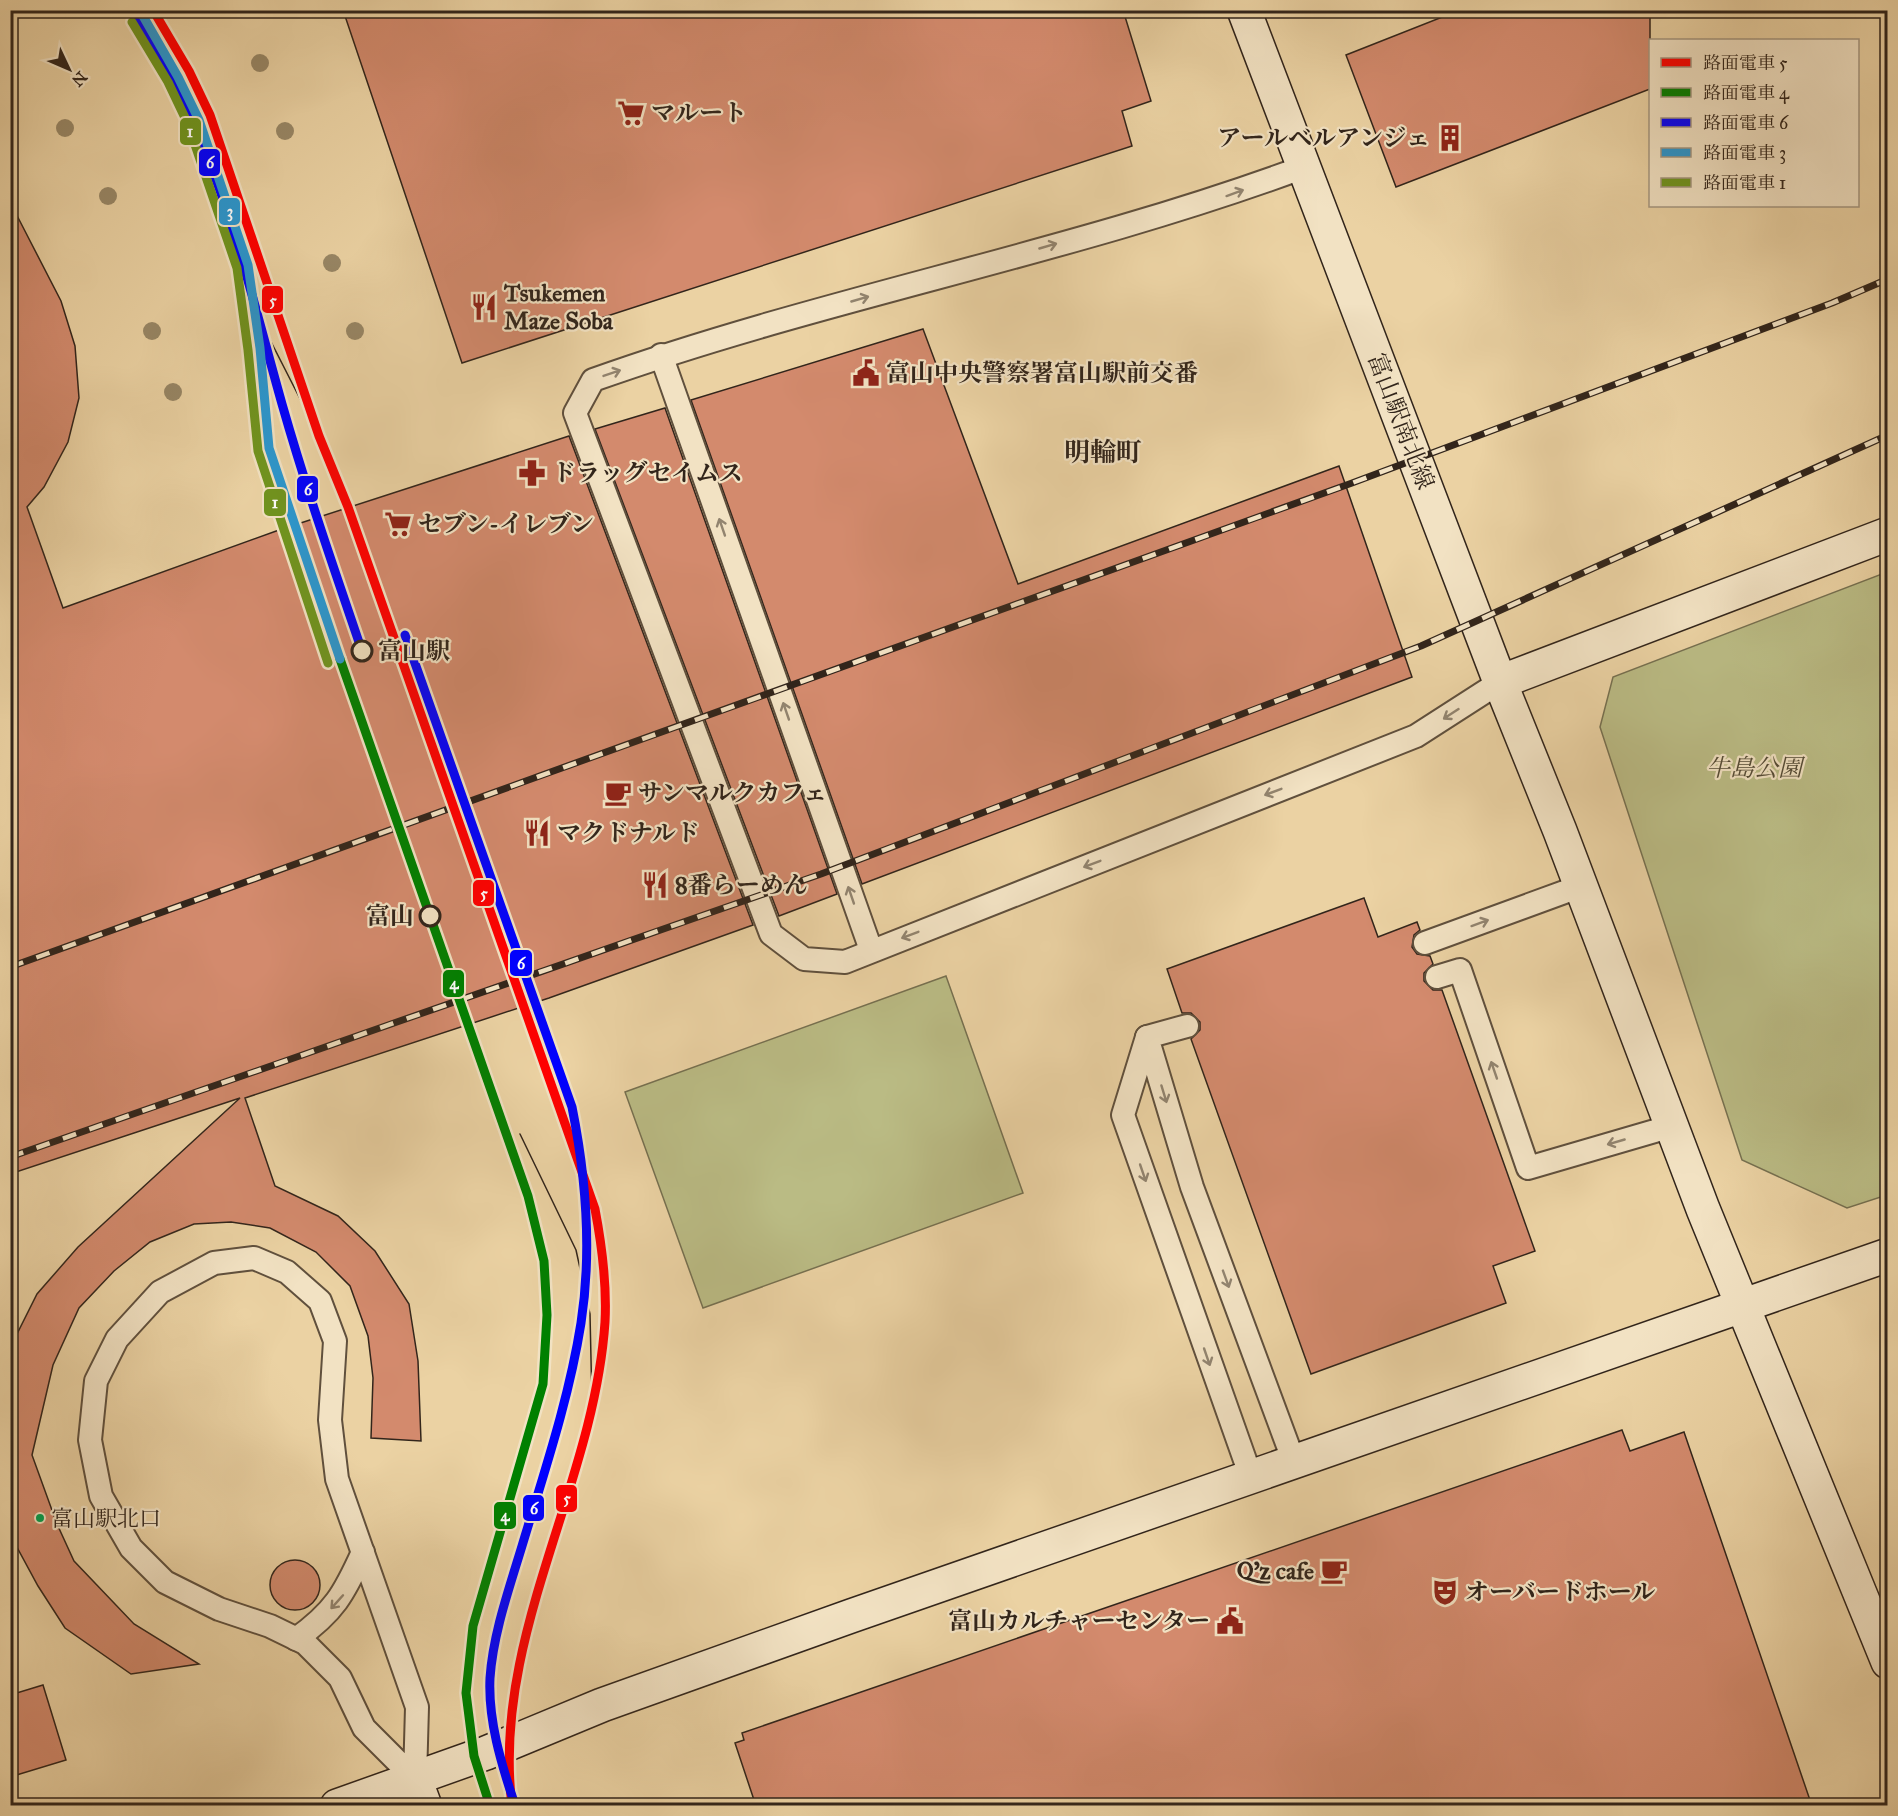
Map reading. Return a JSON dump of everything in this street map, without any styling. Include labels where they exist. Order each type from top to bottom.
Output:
[{"type":"street","name":"富山駅南北線","points":[[1244,10],[1672,1126],[1887,1662]]},
{"type":"street","points":[[1500,682],[1887,534]]},
{"type":"street","points":[[337,1806],[420,1792],[613,1701],[1887,1255]]},
{"type":"lane","points":[[1304,167],[1209,201],[745,329],[661,355],[593,380],[575,413],[771,934],[804,959],[845,962],[1416,736],[1500,682]]},
{"type":"lane","points":[[661,355],[871,951]]},
{"type":"lane","points":[[1425,943],[1581,886]]},
{"type":"lane","points":[[1437,977],[1460,970],[1528,1167],[1672,1126]]},
{"type":"lane","points":[[1147,1037],[1187,1026]]},
{"type":"lane","points":[[1147,1037],[1192,1187],[1294,1462]]},
{"type":"lane","points":[[1147,1037],[1123,1114],[1251,1477]]},
{"type":"lane","points":[[254,1258],[287,1272],[320,1301],[335,1341],[330,1420],[337,1479],[417,1707],[420,1792],[364,1728],[340,1678],[305,1643],[270,1626],[219,1609],[165,1582],[131,1548],[101,1496],[90,1440],[96,1381],[117,1339],[160,1292],[214,1263],[254,1258]]},
{"type":"lane","points":[[296,1639],[316,1624],[345,1593],[363,1552]]},
{"type":"green space","name":"牛島公園","points":[[1887,572],[1887,1195],[1847,1208],[1742,1160],[1600,727],[1613,677]]},
{"type":"green space","points":[[946,976],[1023,1193],[703,1308],[625,1092]]},
{"type":"building","name":"マルート","points":[[343,10],[1123,10],[1151,101],[1122,111],[1132,146],[462,363]]},
{"type":"building","name":"アールベルアンジェ","points":[[1460,10],[1650,10],[1649,89],[1396,187],[1346,55]]},
{"type":"building","points":[[10,202],[61,301],[75,346],[79,398],[68,442],[44,487],[27,507],[63,608],[279,530],[569,436],[753,925],[549,998],[245,1098],[275,1186],[338,1216],[375,1251],[409,1304],[418,1361],[421,1441],[371,1438],[373,1378],[368,1336],[350,1286],[316,1252],[270,1228],[231,1222],[194,1224],[150,1242],[114,1271],[79,1308],[53,1365],[32,1455],[57,1524],[74,1561],[134,1624],[199,1664],[131,1674],[65,1628],[38,1586],[12,1538],[10,1348],[37,1294],[78,1247],[240,1098],[10,1174]]},
{"type":"building","points":[[923,329],[1018,584],[1339,466],[1412,677],[862,884],[691,400]]},
{"type":"building","points":[[665,408],[837,894],[779,916],[595,429]]},
{"type":"building","points":[[1364,898],[1378,937],[1417,922],[1420,930],[1414,935],[1412,947],[1417,954],[1430,956],[1433,964],[1424,973],[1424,981],[1433,990],[1442,990],[1535,1251],[1493,1266],[1506,1303],[1311,1374],[1191,1039],[1200,1030],[1200,1022],[1191,1013],[1182,1013],[1167,969]]},
{"type":"building","name":"オーバードホール","points":[[1622,1430],[1630,1451],[1684,1432],[1812,1806],[756,1806],[735,1743],[744,1740],[742,1733]]},
{"type":"building","points":[[300,1560],[313,1567],[319,1575],[319,1595],[313,1603],[305,1609],[290,1610],[277,1603],[271,1595],[270,1580],[277,1567],[285,1561]]},
{"type":"building","points":[[43,1685],[66,1760],[10,1777],[10,1695]]},
{"type":"tram line","name":"6","points":[[133,10],[162,57],[186,105],[224,201],[320,528],[362,651]]},
{"type":"tram line","name":"5","points":[[153,10],[189,71],[210,115],[319,436],[348,507],[595,1209],[605,1294],[605,1322],[597,1383],[583,1443],[529,1622],[516,1682],[510,1743],[512,1806]]},
{"type":"tram line","name":"3","points":[[143,16],[178,77],[199,120],[248,265],[260,348],[269,448],[340,659]]},
{"type":"tram line","name":"1","points":[[132,22],[168,82],[188,124],[237,268],[258,451],[328,663]]},
{"type":"tram line","points":[[234,269],[319,436]]},
{"type":"tram line","name":"6","points":[[405,635],[572,1107],[584,1187],[586,1269],[576,1351],[555,1436],[502,1612],[494,1645],[490,1678],[493,1725],[514,1802]]},
{"type":"tram line","name":"4","points":[[340,659],[528,1196],[544,1261],[547,1315],[543,1384],[473,1626],[466,1693],[474,1756],[490,1806]]},
{"type":"tram line","points":[[520,1134],[576,1250],[590,1314],[592,1404]]},
{"type":"railway","points":[[10,967],[1352,483],[1832,303],[1888,279]]},
{"type":"railway","points":[[10,1157],[821,874],[1421,646],[1888,435]]},
{"type":"place","name":"マルート","points":[[631,113]]},
{"type":"place","name":"アールベルアンジェ","points":[[1450,138]]},
{"type":"place","name":"Tsukemen Maze Soba","points":[[484,307]]},
{"type":"place","name":"富山中央警察署富山駅前交番","points":[[866,373]]},
{"type":"place","name":"ドラッグセイムス","points":[[532,473]]},
{"type":"place","name":"セブン-イレブン","points":[[398,524]]},
{"type":"place","name":"富山駅","points":[[362,651]]},
{"type":"place","name":"サンマルクカフェ","points":[[618,793]]},
{"type":"place","name":"マクドナルド","points":[[537,833]]},
{"type":"place","name":"8番らーめん","points":[[655,885]]},
{"type":"place","name":"富山","points":[[430,916]]},
{"type":"place","name":"富山駅北口","points":[[40,1518]]},
{"type":"place","name":"Q’z cafe","points":[[1334,1571]]},
{"type":"place","name":"オーバードホール","points":[[1445,1592]]},
{"type":"place","name":"富山カルチャーセンター","points":[[1230,1621]]},
{"type":"district","name":"明輪町","points":[[1103,452]]}]
